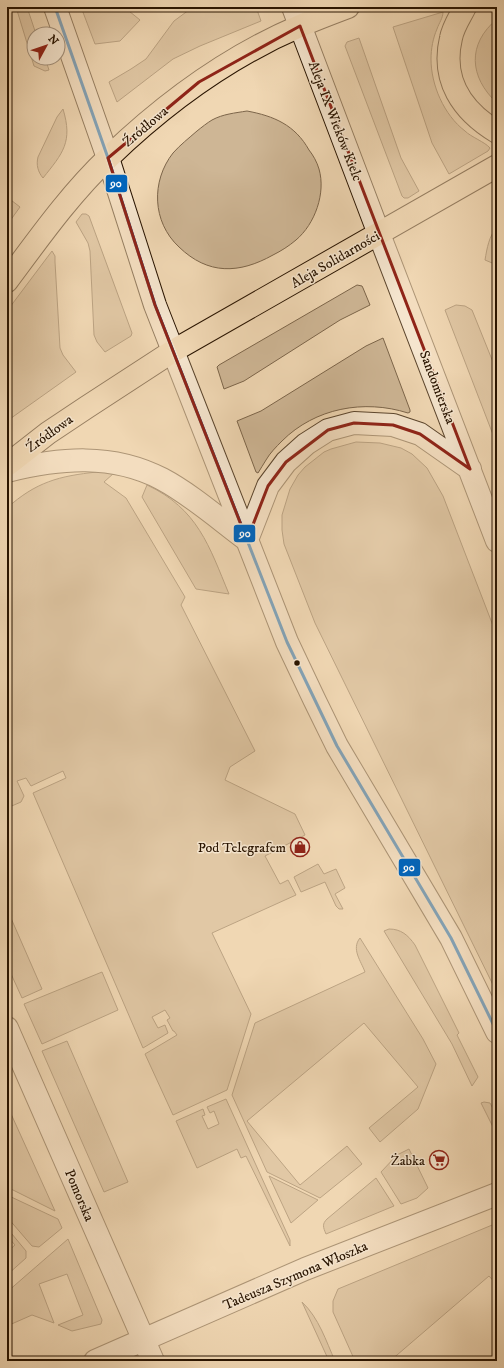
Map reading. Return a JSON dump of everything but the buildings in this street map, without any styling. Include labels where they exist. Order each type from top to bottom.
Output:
[{"type":"main road","points":[[296,17],[348,7]]},
{"type":"main road","points":[[465,7],[451,37],[448,54],[449,72],[455,90],[467,109],[484,124],[497,132]]},
{"type":"main road","name":"Źródłowa","points":[[7,281],[58,212],[108,158],[159,113],[200,82],[252,50],[296,17]]},
{"type":"main road","name":"Aleja Solidarności","points":[[174,351],[497,166]]},
{"type":"main road","name":"Źródłowa","points":[[7,465],[48,433],[174,351]]},
{"type":"street","points":[[55,7],[108,158],[155,305],[287,642],[337,746],[451,938],[497,1032]]},
{"type":"street","name":"Aleja IX Wieków Kielc","points":[[296,17],[379,234]]},
{"type":"street","name":"Sandomierska","points":[[379,234],[497,541]]},
{"type":"street","points":[[247,540],[268,486],[286,462],[306,444],[328,430],[354,423],[393,424],[420,434],[470,469]]},
{"type":"street","points":[[7,471],[38,464],[76,460],[106,461],[128,466],[144,471],[173,486],[247,540]]},
{"type":"street","name":"Pomorska","points":[[7,1028],[153,1361]]},
{"type":"street","name":"Tadeusza Szymona Włoszka","points":[[95,1361],[305,1269],[497,1194]]},
{"type":"highlighted area","points":[[300,26],[470,469],[420,434],[393,425],[354,423],[328,430],[286,462],[268,486],[247,540],[155,305],[108,158],[199,82]]},
{"type":"shaded area","points":[[16,7],[27,7],[33,26],[26,26],[26,40]]},
{"type":"shaded area","points":[[81,7],[124,7],[140,20],[120,41],[95,44]]},
{"type":"shaded area","points":[[193,7],[256,7],[261,21],[200,46],[173,59],[117,102],[109,82],[146,59],[174,21]]},
{"type":"shaded area","points":[[443,12],[434,36],[431,51],[433,79],[436,89],[451,117],[468,133],[490,148],[488,151],[449,174],[432,143],[393,27]]},
{"type":"shaded area","points":[[497,19],[497,103],[481,82],[475,61],[476,50],[480,39]]},
{"type":"shaded area","points":[[359,38],[401,158],[419,191],[408,198],[404,198],[402,196],[345,46],[347,42]]},
{"type":"shaded area","points":[[34,66],[48,66],[49,70],[45,71]]},
{"type":"shaded area","points":[[63,109],[67,130],[64,146],[61,154],[43,178],[38,168],[38,157],[57,117]]},
{"type":"shaded area","points":[[247,111],[275,119],[283,123],[303,141],[315,159],[319,169],[321,178],[320,198],[309,226],[296,240],[276,253],[248,266],[224,269],[201,263],[179,247],[170,237],[159,214],[158,188],[166,164],[173,153],[204,125],[220,116]]},
{"type":"shaded area","points":[[7,197],[20,207],[7,225]]},
{"type":"shaded area","points":[[82,214],[89,216],[132,333],[131,336],[105,352],[97,342],[94,335],[90,251],[88,243],[76,222]]},
{"type":"shaded area","points":[[497,227],[497,265],[485,260],[490,238]]},
{"type":"shaded area","points":[[52,251],[55,256],[60,348],[63,355],[76,372],[7,421],[7,311]]},
{"type":"shaded area","points":[[357,285],[362,286],[370,305],[340,320],[244,381],[224,389],[217,367],[219,365]]},
{"type":"shaded area","points":[[456,305],[465,306],[472,310],[497,372],[497,445],[445,310]]},
{"type":"shaded area","points":[[383,338],[410,412],[408,413],[374,407],[357,407],[341,409],[325,414],[309,421],[295,430],[275,448],[258,473],[256,472],[237,421],[261,411],[366,346]]},
{"type":"shaded area","points":[[356,442],[380,443],[401,448],[412,454],[427,468],[443,496],[497,636],[497,993],[315,623],[284,544],[282,515],[290,489],[298,475],[305,467],[324,452]]},
{"type":"shaded area","points":[[97,472],[114,473],[104,482],[126,498],[185,597],[181,605],[255,751],[230,767],[225,780],[295,814],[305,835],[265,856],[280,884],[288,880],[296,895],[212,933],[251,1014],[227,1090],[173,1115],[145,1054],[177,1035],[167,1020],[170,1018],[165,1010],[152,1017],[158,1028],[165,1025],[168,1033],[143,1048],[33,793],[66,778],[63,771],[31,786],[26,778],[17,781],[24,796],[21,802],[7,808],[7,508],[38,486],[59,478]]},
{"type":"shaded area","points":[[147,485],[179,505],[200,530],[215,560],[229,594],[196,589],[142,497]]},
{"type":"shaded area","points":[[318,864],[324,874],[336,869],[345,888],[335,894],[343,909],[339,909],[336,906],[325,882],[301,892],[294,877]]},
{"type":"shaded area","points":[[7,909],[42,989],[22,998],[7,965]]},
{"type":"shaded area","points":[[389,929],[404,933],[415,945],[459,1033],[457,1035],[478,1077],[472,1086],[452,1044],[384,931]]},
{"type":"shaded area","points":[[360,938],[423,1039],[436,1064],[418,1109],[380,1142],[369,1128],[418,1087],[364,1023],[247,1121],[300,1185],[347,1146],[362,1164],[320,1198],[267,1172],[232,1095],[255,1023],[365,972],[359,959],[356,946]]},
{"type":"shaded area","points":[[102,972],[118,1010],[42,1044],[24,1004]]},
{"type":"shaded area","points":[[67,1041],[128,1182],[104,1192],[42,1051]]},
{"type":"shaded area","points":[[226,1099],[290,1240],[290,1246],[246,1156],[241,1158],[237,1149],[197,1168],[176,1121],[203,1109],[205,1115],[202,1116],[208,1129],[219,1124],[214,1111],[210,1113],[207,1107]]},
{"type":"shaded area","points":[[481,1103],[490,1103],[497,1116],[497,1135]]},
{"type":"shaded area","points":[[7,1105],[55,1211],[7,1187]]},
{"type":"shaded area","points":[[409,1149],[428,1188],[417,1198],[401,1204],[381,1172],[397,1155]]},
{"type":"shaded area","points":[[269,1176],[318,1200],[291,1223]]},
{"type":"shaded area","points":[[376,1178],[394,1206],[326,1234],[324,1222]]},
{"type":"shaded area","points":[[7,1195],[58,1219],[62,1228],[39,1247],[32,1246],[7,1217]]},
{"type":"shaded area","points":[[497,1223],[497,1285],[489,1276],[390,1361],[355,1361],[333,1312],[333,1301],[338,1289]]},
{"type":"shaded area","points":[[7,1228],[26,1251],[26,1258],[7,1275],[7,1252],[15,1245],[7,1236]]},
{"type":"shaded area","points":[[68,1239],[102,1320],[101,1324],[72,1331],[58,1325],[83,1315],[67,1274],[39,1284],[54,1323],[32,1315],[7,1326],[7,1292]]},
{"type":"shaded area","points":[[302,1302],[318,1322],[335,1361],[329,1361]]},
{"type":"transit line","name":"90","points":[[55,7],[108,158],[155,305],[287,642],[337,746],[451,938],[497,1032]]},
{"type":"place","name":"Pod Telegrafem","points":[[300,847]]},
{"type":"place","name":"Żabka","points":[[439,1160]]}]
